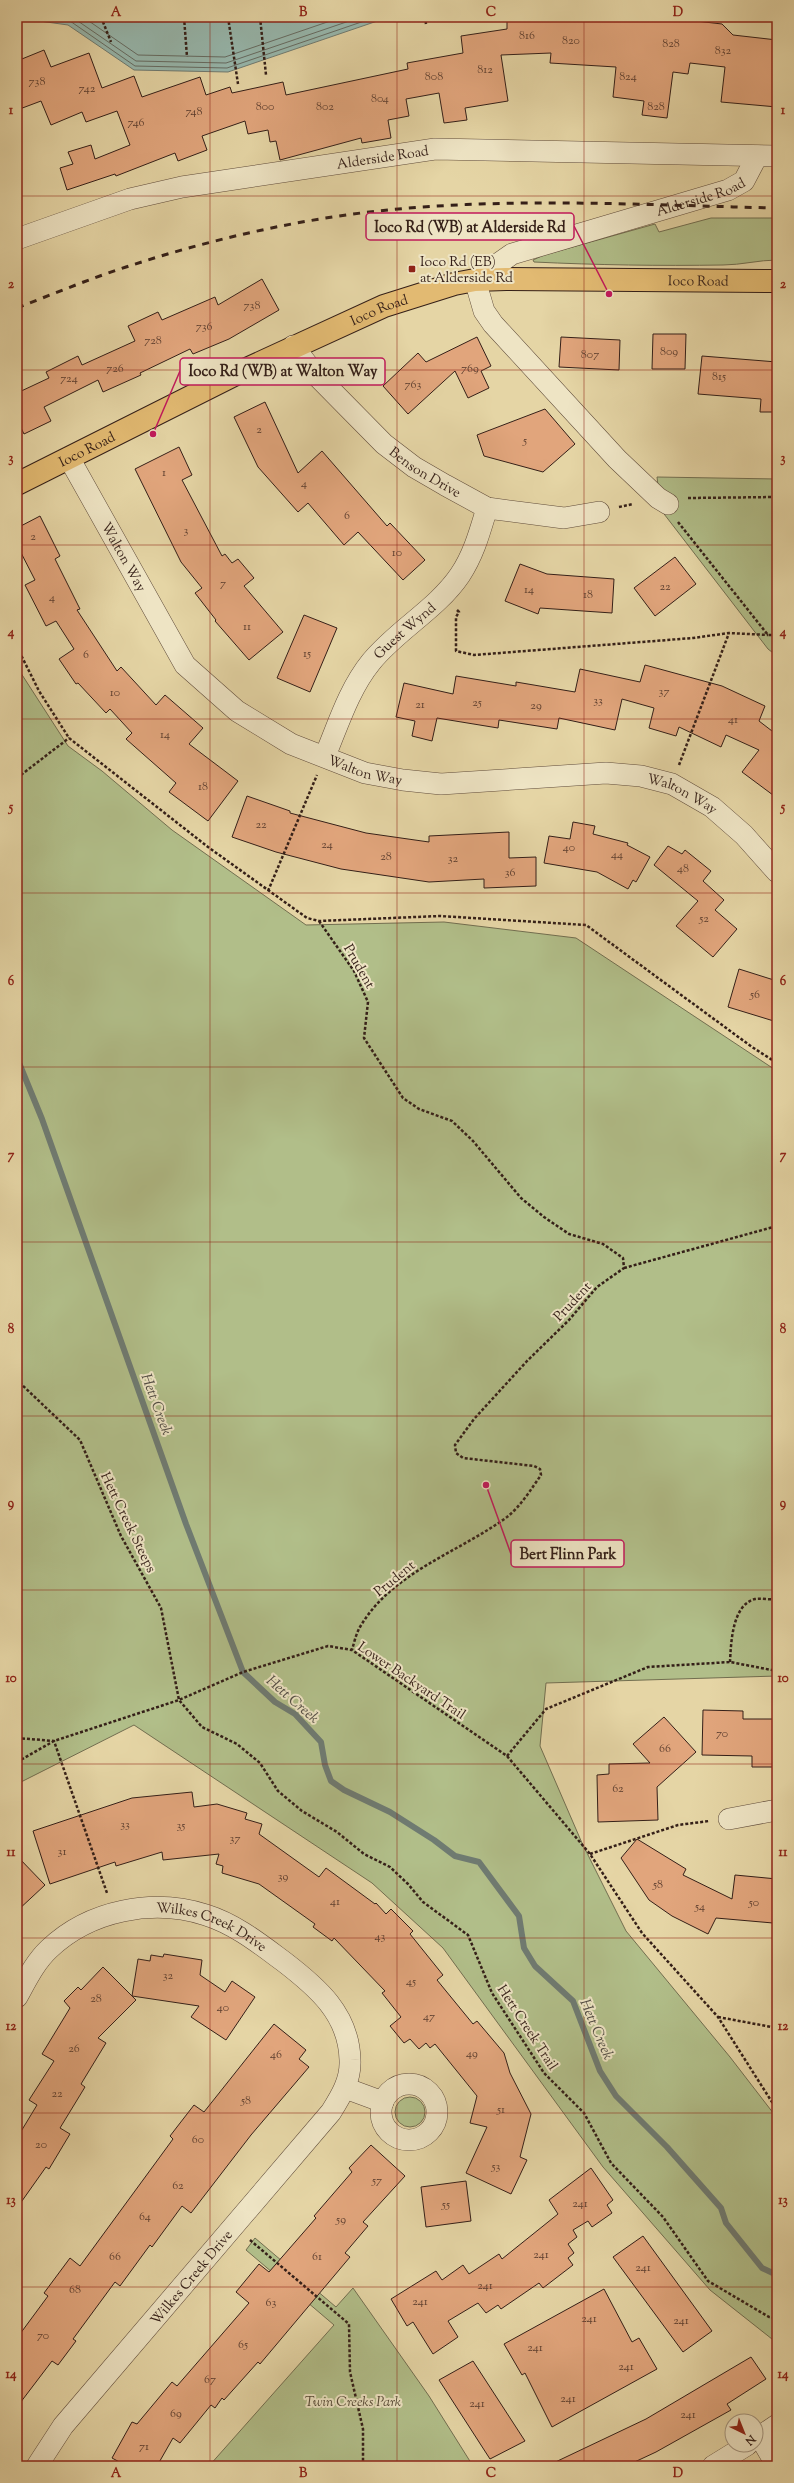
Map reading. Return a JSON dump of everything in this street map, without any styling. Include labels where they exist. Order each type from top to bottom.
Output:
[{"type":"main road","name":"Ioco Road","points":[[17,484],[293,346],[384,306],[454,284],[475,280],[777,281]]},
{"type":"street","name":"Alderside Road","points":[[17,239],[130,199],[182,187],[435,149],[767,156]]},
{"type":"street","name":"Alderside Road","points":[[475,280],[519,252],[728,190],[744,181],[767,156]]},
{"type":"street","points":[[475,280],[484,312],[493,324],[617,459],[663,501]]},
{"type":"street","name":"Benson Drive","points":[[293,346],[314,373],[384,444],[414,467],[487,508],[564,518],[599,512]]},
{"type":"street","name":"Walton Way","points":[[69,458],[186,665],[237,711],[291,744],[325,756],[365,773],[403,780],[441,784],[606,773],[641,776],[672,784],[689,792],[712,807],[744,834],[777,872]]},
{"type":"street","name":"Guest Wynd","points":[[325,756],[362,674],[373,660],[459,576],[469,560],[478,538],[487,508]]},
{"type":"street","points":[[729,1818],[777,1810]]},
{"type":"street","name":"Wilkes Creek Drive","points":[[17,1997],[48,1950],[65,1936],[88,1924],[137,1907],[174,1907],[207,1915],[252,1938],[307,1979],[331,2004],[338,2015],[348,2046],[350,2068],[345,2088],[331,2112],[63,2426],[37,2466]]},
{"type":"street","points":[[345,2088],[383,2102]]},
{"type":"street","points":[[764,2444],[777,2466]]},
{"type":"street","points":[[714,2466],[735,2453]]},
{"type":"path","points":[[101,17],[111,42]]},
{"type":"path","points":[[184,17],[187,57]]},
{"type":"path","points":[[228,17],[238,84]]},
{"type":"path","points":[[260,17],[266,75]]},
{"type":"path","points":[[424,17],[426,24]]},
{"type":"path","points":[[599,512],[687,498],[777,497]]},
{"type":"path","points":[[663,501],[768,635]]},
{"type":"path","points":[[440,596],[449,601],[459,612],[456,617],[456,651],[474,655],[693,638],[729,633],[777,635]]},
{"type":"path","points":[[672,784],[729,633]]},
{"type":"path","points":[[17,647],[39,691],[69,738],[208,847],[295,911],[319,921],[440,916],[586,925],[752,1047],[777,1063]]},
{"type":"path","points":[[17,778],[69,738]]},
{"type":"path","points":[[268,891],[325,756]]},
{"type":"path","name":"Prudent","points":[[319,921],[357,978],[368,1002],[364,1038],[403,1098],[419,1109],[452,1121],[473,1141],[521,1198],[544,1217],[569,1234],[603,1244],[623,1258],[624,1268],[597,1287],[569,1320],[527,1361],[474,1419],[455,1445],[456,1453],[463,1458],[534,1466],[540,1469],[541,1474],[532,1487],[507,1516],[423,1566],[378,1602],[359,1628],[352,1650]]},
{"type":"path","points":[[624,1268],[777,1226]]},
{"type":"path","name":"Hett Creek Steeps","points":[[17,1378],[20,1383],[80,1440],[122,1536],[161,1608],[179,1700]]},
{"type":"path","points":[[730,1662],[732,1633],[743,1607],[755,1600],[777,1599]]},
{"type":"path","name":"Lower Backyard Trail","points":[[17,1762],[54,1741],[179,1700],[243,1672],[328,1646],[352,1650],[507,1756],[590,1854],[642,1933],[718,2017],[777,2110]]},
{"type":"path","points":[[507,1756],[546,1709],[648,1668],[730,1662],[777,1671]]},
{"type":"path","name":"Hett Creek Trail","points":[[179,1700],[202,1727],[237,1744],[260,1763],[278,1791],[302,1811],[337,1832],[364,1854],[390,1867],[408,1884],[422,1902],[468,1935],[492,1993],[544,2073],[584,2113],[611,2163],[663,2217],[708,2281],[769,2317],[777,2318]]},
{"type":"path","points":[[17,1738],[54,1741],[109,1898]]},
{"type":"path","points":[[590,1854],[678,1825],[729,1818]]},
{"type":"path","points":[[718,2017],[777,2028]]},
{"type":"path","points":[[246,2237],[349,2324],[350,2372],[363,2429],[363,2466]]},
{"type":"green space","points":[[711,218],[777,218],[777,260],[730,265],[605,265],[534,262],[533,260],[544,255],[655,224],[659,232]]},
{"type":"green space","points":[[657,477],[777,479],[777,656],[768,649],[661,510]]},
{"type":"green space","points":[[17,667],[68,746],[102,771],[172,830],[306,925],[444,922],[576,938],[777,1071],[777,1676],[546,1683],[540,1746],[582,1843],[626,1931],[730,2057],[777,2118],[777,2343],[710,2290],[603,2167],[443,1948],[372,1883],[134,1725],[17,1784]]},
{"type":"green space","points":[[410,2097],[421,2101],[425,2112],[421,2123],[410,2127],[399,2123],[395,2112],[399,2101]]},
{"type":"green space","name":"Twin Creeks Park","points":[[255,2238],[336,2307],[353,2288],[429,2396],[473,2466],[209,2466],[334,2325],[246,2250]]},
{"type":"water","points":[[17,17],[389,17],[228,72],[134,70],[68,25],[25,19],[17,23]]},
{"type":"building","points":[[507,17],[696,17],[696,21],[722,24],[733,35],[777,40],[777,107],[721,102],[725,67],[690,63],[688,74],[673,72],[667,118],[642,115],[644,101],[613,97],[616,67],[550,63],[551,53],[501,55],[508,101],[465,108],[467,120],[444,123],[439,93],[406,99],[409,116],[388,120],[391,138],[362,143],[361,138],[280,160],[276,141],[270,142],[268,130],[248,134],[245,121],[202,136],[207,150],[178,161],[175,153],[116,176],[115,174],[67,190],[60,168],[73,164],[68,152],[91,145],[95,159],[130,145],[117,111],[86,122],[82,112],[51,125],[41,101],[17,110],[17,61],[44,50],[51,67],[89,53],[102,88],[134,76],[142,97],[200,77],[206,95],[230,87],[232,93],[283,82],[286,95],[408,69],[407,63],[463,53],[461,36],[507,29]]},
{"type":"building","points":[[262,279],[279,310],[229,339],[193,354],[190,349],[140,373],[141,375],[103,392],[98,380],[44,407],[51,421],[24,434],[17,420],[17,393],[49,378],[46,372],[78,356],[82,365],[135,341],[128,326],[158,312],[162,320],[215,297],[218,305]]},
{"type":"building","points":[[653,334],[686,334],[685,369],[652,369]]},
{"type":"building","points":[[477,337],[491,366],[481,371],[489,388],[468,398],[455,371],[408,414],[383,386],[418,353],[426,362]]},
{"type":"building","points":[[561,337],[620,340],[619,370],[559,367]]},
{"type":"building","points":[[702,356],[777,362],[777,412],[760,412],[761,399],[698,394]]},
{"type":"building","points":[[265,402],[298,473],[322,451],[387,526],[390,523],[425,560],[403,580],[358,532],[344,545],[308,503],[298,512],[258,467],[234,417]]},
{"type":"building","points":[[545,409],[575,444],[543,472],[484,456],[477,435]]},
{"type":"building","points":[[179,447],[192,475],[182,480],[222,556],[225,554],[232,563],[238,559],[254,578],[244,586],[283,632],[249,660],[215,621],[216,620],[195,593],[202,588],[181,562],[135,469]]},
{"type":"building","points":[[40,516],[60,556],[55,559],[80,609],[77,610],[117,671],[121,667],[156,705],[165,695],[203,728],[189,744],[238,781],[208,821],[169,792],[176,783],[126,739],[132,733],[110,709],[106,713],[78,683],[76,684],[59,659],[74,649],[56,621],[46,626],[25,585],[35,580],[17,545],[17,528]]},
{"type":"building","points":[[675,557],[696,584],[655,616],[634,588]]},
{"type":"building","points":[[520,564],[547,574],[614,579],[612,613],[540,608],[538,614],[505,601]]},
{"type":"building","points":[[304,615],[337,628],[310,692],[277,678]]},
{"type":"building","points":[[645,665],[722,686],[765,706],[759,721],[772,731],[777,725],[777,798],[742,772],[759,750],[726,735],[721,747],[679,727],[676,736],[649,728],[654,708],[622,699],[615,730],[559,718],[557,729],[499,720],[498,728],[437,718],[432,741],[412,736],[415,721],[396,717],[404,683],[453,694],[456,676],[516,686],[516,682],[575,692],[580,669],[640,682]]},
{"type":"building","points":[[247,796],[290,811],[290,813],[366,833],[429,842],[429,836],[509,832],[509,858],[536,857],[536,886],[484,888],[484,879],[429,882],[341,869],[276,852],[232,837]]},
{"type":"building","points":[[573,822],[595,826],[593,834],[628,843],[627,845],[650,857],[636,882],[633,880],[628,889],[597,872],[544,863],[549,836],[570,839]]},
{"type":"building","points":[[668,846],[682,854],[685,850],[711,871],[703,881],[724,900],[715,910],[737,929],[713,957],[676,926],[698,901],[654,865]]},
{"type":"building","points":[[739,969],[777,981],[777,1022],[728,1007]]},
{"type":"building","points":[[703,1710],[743,1711],[743,1719],[777,1719],[777,1767],[752,1767],[752,1756],[702,1755]]},
{"type":"building","points":[[664,1717],[696,1752],[657,1787],[658,1820],[598,1822],[597,1775],[609,1774],[609,1764],[650,1763],[633,1744]]},
{"type":"building","points":[[192,1792],[194,1807],[217,1804],[247,1813],[245,1819],[262,1824],[259,1834],[319,1877],[326,1868],[375,1904],[376,1903],[386,1914],[391,1909],[413,1931],[410,1934],[443,1975],[437,1980],[473,2024],[477,2021],[504,2053],[510,2073],[531,2114],[520,2157],[527,2160],[511,2194],[466,2173],[487,2127],[470,2123],[477,2096],[435,2044],[430,2048],[426,2043],[419,2049],[410,2039],[404,2043],[390,2026],[401,2017],[382,1993],[385,1991],[334,1938],[332,1941],[313,1927],[315,1924],[259,1884],[222,1873],[223,1866],[216,1864],[219,1854],[163,1860],[162,1852],[116,1866],[115,1862],[50,1884],[33,1831],[132,1798]]},
{"type":"building","points":[[637,1839],[686,1869],[683,1875],[732,1899],[735,1875],[777,1879],[773,1923],[716,1918],[708,1934],[672,1916],[649,1900],[621,1858]]},
{"type":"building","points":[[17,1856],[45,1885],[17,1911]]},
{"type":"building","points":[[164,1954],[202,1960],[200,1975],[225,1992],[232,1981],[255,1997],[226,2040],[191,2017],[199,2006],[132,1996],[138,1959],[150,1961],[151,1955],[163,1957]]},
{"type":"building","points":[[103,1967],[136,2000],[98,2038],[106,2043],[81,2084],[85,2087],[60,2128],[70,2134],[49,2169],[46,2167],[17,2208],[17,2138],[37,2105],[29,2100],[54,2061],[42,2054],[70,2008],[64,2001],[78,1987],[81,1990]]},
{"type":"building","points":[[274,2024],[306,2050],[299,2059],[309,2067],[251,2135],[191,2213],[182,2206],[152,2247],[150,2245],[120,2286],[115,2282],[73,2339],[76,2341],[58,2365],[52,2361],[17,2407],[17,2338],[48,2296],[44,2293],[70,2258],[80,2266],[173,2139],[170,2136],[194,2105],[204,2112]]},
{"type":"building","points":[[371,2145],[405,2176],[363,2222],[368,2226],[345,2253],[350,2257],[260,2364],[258,2362],[224,2400],[222,2398],[215,2408],[211,2405],[180,2443],[173,2438],[157,2466],[127,2466],[112,2458],[132,2422],[137,2424],[172,2382],[177,2386],[249,2303],[236,2292],[259,2264],[269,2272],[316,2218],[314,2216],[352,2172],[349,2168]]},
{"type":"building","points":[[591,2168],[613,2200],[607,2205],[612,2213],[592,2227],[588,2221],[573,2230],[577,2237],[568,2244],[574,2253],[568,2258],[573,2265],[543,2288],[539,2283],[501,2309],[498,2305],[486,2313],[478,2303],[448,2321],[458,2337],[433,2354],[413,2322],[407,2326],[391,2299],[436,2271],[442,2280],[463,2265],[469,2274],[499,2254],[502,2259],[558,2214],[549,2200]]},
{"type":"building","points":[[466,2181],[471,2221],[426,2227],[421,2187]]},
{"type":"building","points":[[643,2236],[712,2331],[683,2352],[613,2257]]},
{"type":"building","points":[[604,2289],[632,2342],[639,2338],[657,2369],[552,2427],[525,2373],[522,2375],[504,2344]]},
{"type":"building","points":[[751,2357],[766,2379],[727,2404],[731,2410],[656,2452],[626,2466],[547,2466],[646,2419]]},
{"type":"building","points":[[473,2361],[525,2441],[490,2459],[439,2380]]},
{"type":"waterway","name":"Hett Creek","points":[[17,1058],[42,1119],[186,1524],[243,1672],[275,1702],[295,1714],[321,1742],[325,1765],[331,1781],[344,1790],[390,1812],[434,1840],[455,1856],[479,1862],[519,1916],[524,1948],[535,1966],[573,2001],[600,2071],[616,2096],[667,2147],[721,2208],[726,2223],[762,2268],[777,2275]]},
{"type":"railway","points":[[17,308],[112,272],[184,249],[242,234],[302,222],[361,213],[413,208],[517,203],[777,208]]},
{"type":"place","name":"Ioco Rd (EB) at Alderside Rd","points":[[412,269]]},
{"type":"place","name":"Ioco Rd (WB) at Alderside Rd","points":[[609,294]]},
{"type":"place","name":"Ioco Rd (WB) at Walton Way","points":[[153,434]]},
{"type":"place","name":"Bert Flinn Park","points":[[486,1485]]}]
